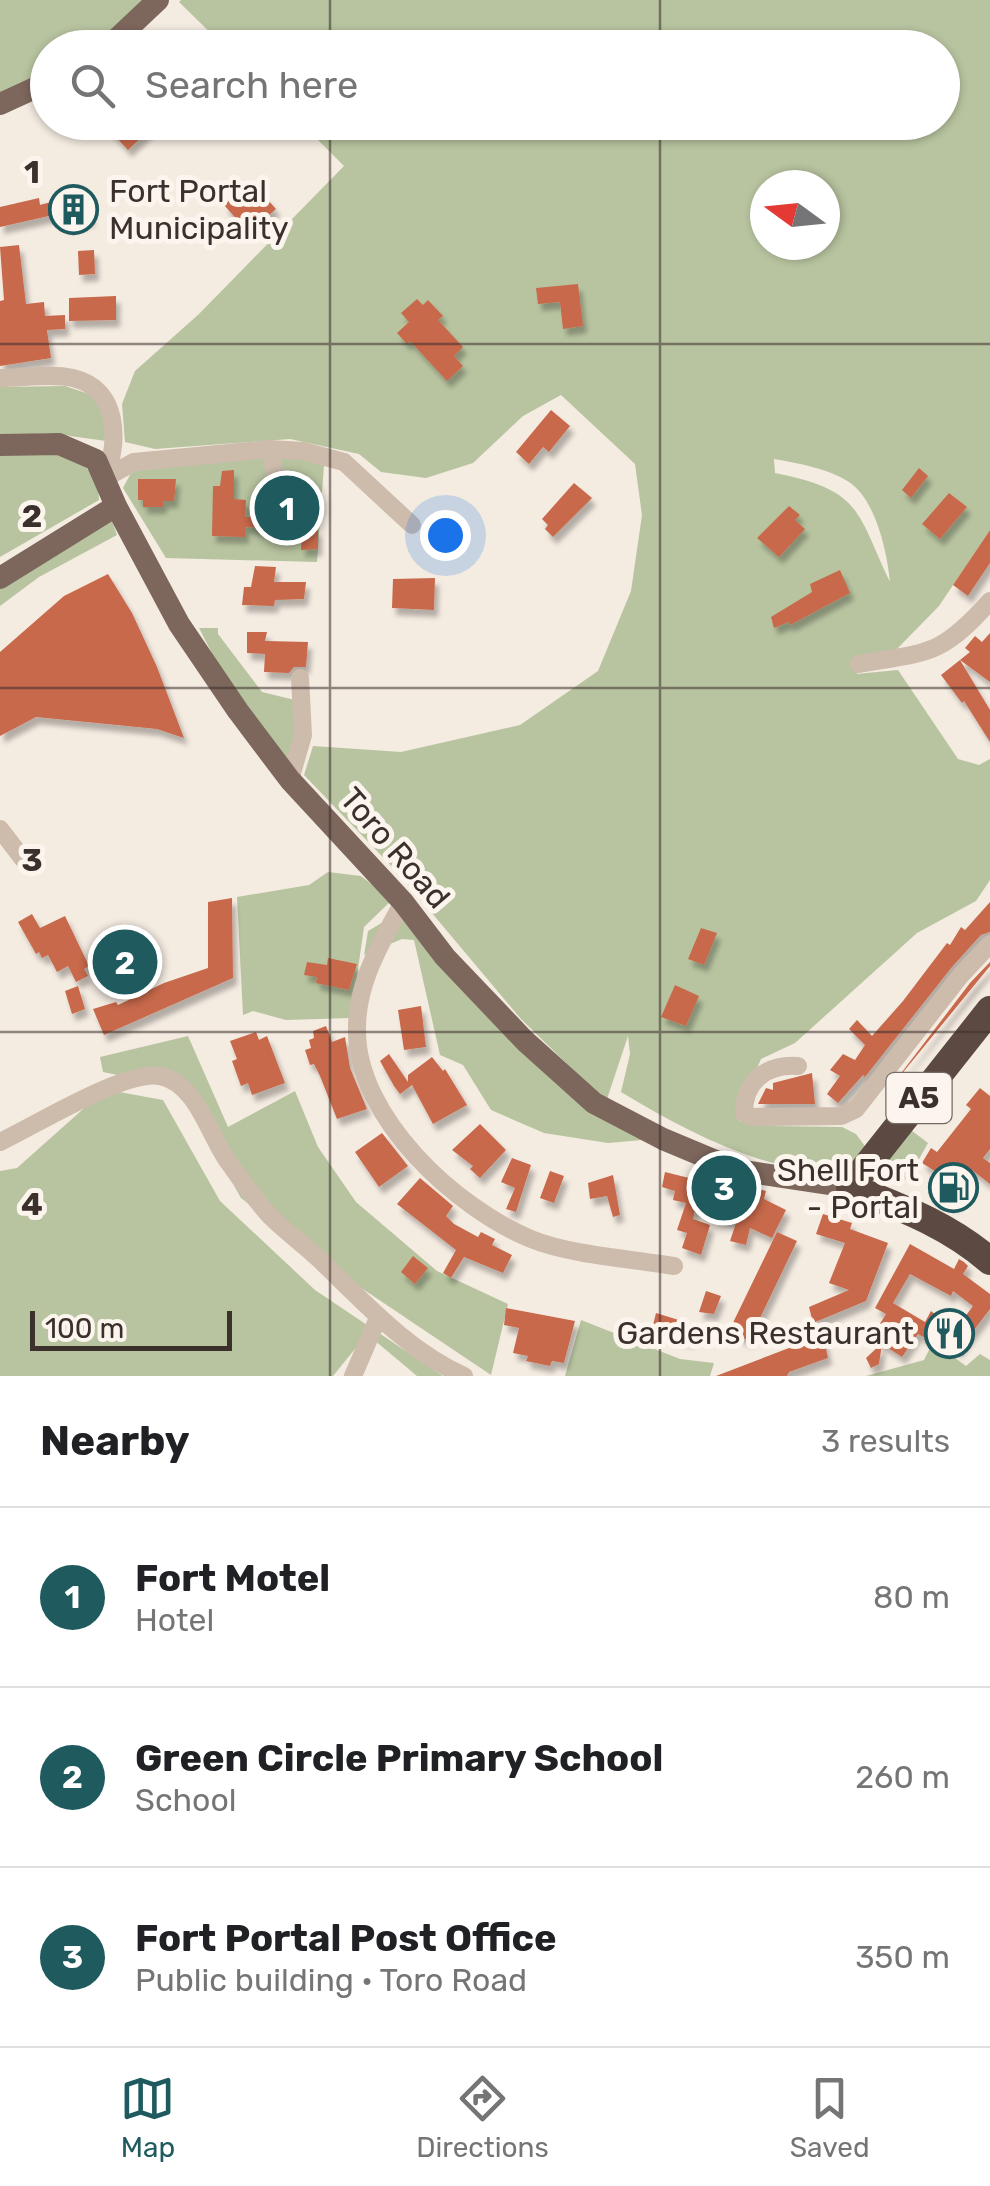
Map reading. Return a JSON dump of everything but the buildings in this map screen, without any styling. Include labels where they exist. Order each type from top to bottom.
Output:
[{"type":"highway","name":"A5","points":[[850,1187],[990,1010]]},
{"type":"highway","points":[[850,1187],[926,1218],[990,1261]]},
{"type":"main road","points":[[126,30],[158,0]]},
{"type":"main road","points":[[0,104],[30,90]]},
{"type":"main road","name":"Toro Road","points":[[0,444],[59,444],[96,460],[179,624],[290,780],[524,1041],[594,1103],[663,1139],[737,1170],[850,1187]]},
{"type":"main road","points":[[0,578],[116,506]]},
{"type":"street","points":[[0,378],[72,378],[97,389],[109,407],[114,426],[115,453],[105,478]]},
{"type":"street","points":[[105,478],[134,462],[270,449],[303,451],[344,462],[412,526]]},
{"type":"street","points":[[270,449],[274,470],[284,487],[299,488]]},
{"type":"street","points":[[860,664],[938,649],[960,634],[990,601]]},
{"type":"street","points":[[290,780],[303,736],[300,678]]},
{"type":"street","points":[[0,829],[23,859]]},
{"type":"street","points":[[403,902],[372,960],[362,990],[356,1033],[370,1084],[389,1123],[446,1184],[528,1238],[674,1266]]},
{"type":"street","points":[[798,1066],[778,1065],[760,1074],[745,1094],[744,1113],[752,1117],[841,1116],[856,1109],[990,944]]},
{"type":"street","points":[[0,1142],[130,1078],[163,1076],[175,1082],[187,1092],[221,1152],[260,1204],[378,1318],[464,1376]]},
{"type":"street","points":[[353,1376],[378,1318]]},
{"type":"green space","points":[[0,0],[152,0],[123,30],[30,30],[30,90],[0,104]]},
{"type":"green space","points":[[990,0],[990,530],[939,606],[896,650],[856,674],[898,670],[958,759],[979,765],[990,759],[990,880],[976,901],[917,933],[795,1043],[761,1059],[740,1108],[739,1121],[842,1127],[856,1134],[867,1149],[841,1171],[818,1173],[729,1148],[621,1092],[630,1054],[628,1036],[606,1102],[521,1019],[400,875],[304,775],[313,746],[401,752],[520,725],[598,671],[631,591],[642,515],[635,464],[561,395],[523,416],[473,463],[426,478],[381,472],[359,454],[290,439],[155,449],[125,442],[122,404],[135,371],[199,314],[344,166],[318,140],[960,140],[960,30],[208,30],[179,2]],"holes":[[[774,459],[832,473],[858,490],[873,514],[890,582],[852,507],[825,487],[775,473]]]},
{"type":"green space","points":[[65,386],[92,395],[107,421],[106,441],[48,433],[0,436],[0,387]]},
{"type":"green space","points":[[58,452],[88,469],[96,481],[99,500],[0,557],[0,454]]},
{"type":"green space","points":[[287,455],[324,465],[317,562],[166,558],[123,488],[132,471]]},
{"type":"green space","points":[[111,519],[117,535],[39,577],[0,606],[0,586]]},
{"type":"green space","points":[[199,628],[218,628],[218,634],[262,692],[303,702],[296,768],[239,706]]},
{"type":"green space","points":[[328,872],[361,876],[392,900],[364,927],[351,1018],[286,1020],[253,1011],[243,1015],[237,897],[309,885]]},
{"type":"green space","points":[[407,908],[514,1027],[654,1139],[608,1143],[544,1133],[491,1110],[463,1065],[440,1055],[414,940],[402,939],[364,955],[368,931]]},
{"type":"green space","points":[[188,1036],[228,1127],[295,1091],[318,1147],[356,1202],[437,1271],[508,1304],[491,1375],[333,1269],[241,1198],[178,1087],[103,1072],[100,1057]]},
{"type":"green space","points":[[114,1091],[163,1100],[220,1201],[315,1290],[443,1376],[417,1376],[367,1334],[333,1376],[0,1376],[0,1171],[17,1168],[100,1094]]},
{"type":"green space","points":[[903,1124],[928,1143],[909,1177],[896,1186],[886,1162]]},
{"type":"green space","points":[[581,1320],[680,1359],[714,1363],[710,1376],[565,1376]]},
{"type":"green space","points":[[933,1342],[966,1366],[980,1354],[990,1360],[990,1376],[866,1376],[924,1360]]},
{"type":"place","name":"Fort Portal Municipality","points":[[74,209]]},
{"type":"place","name":"Fort Motel","points":[[287,508]]},
{"type":"place","name":"Green Circle Primary School","points":[[125,962]]},
{"type":"place","name":"Fort Portal Post Office","points":[[724,1188]]},
{"type":"place","name":"Shell Fort - Portal","points":[[954,1188]]},
{"type":"place","name":"Gardens Restaurant","points":[[949,1333]]}]
